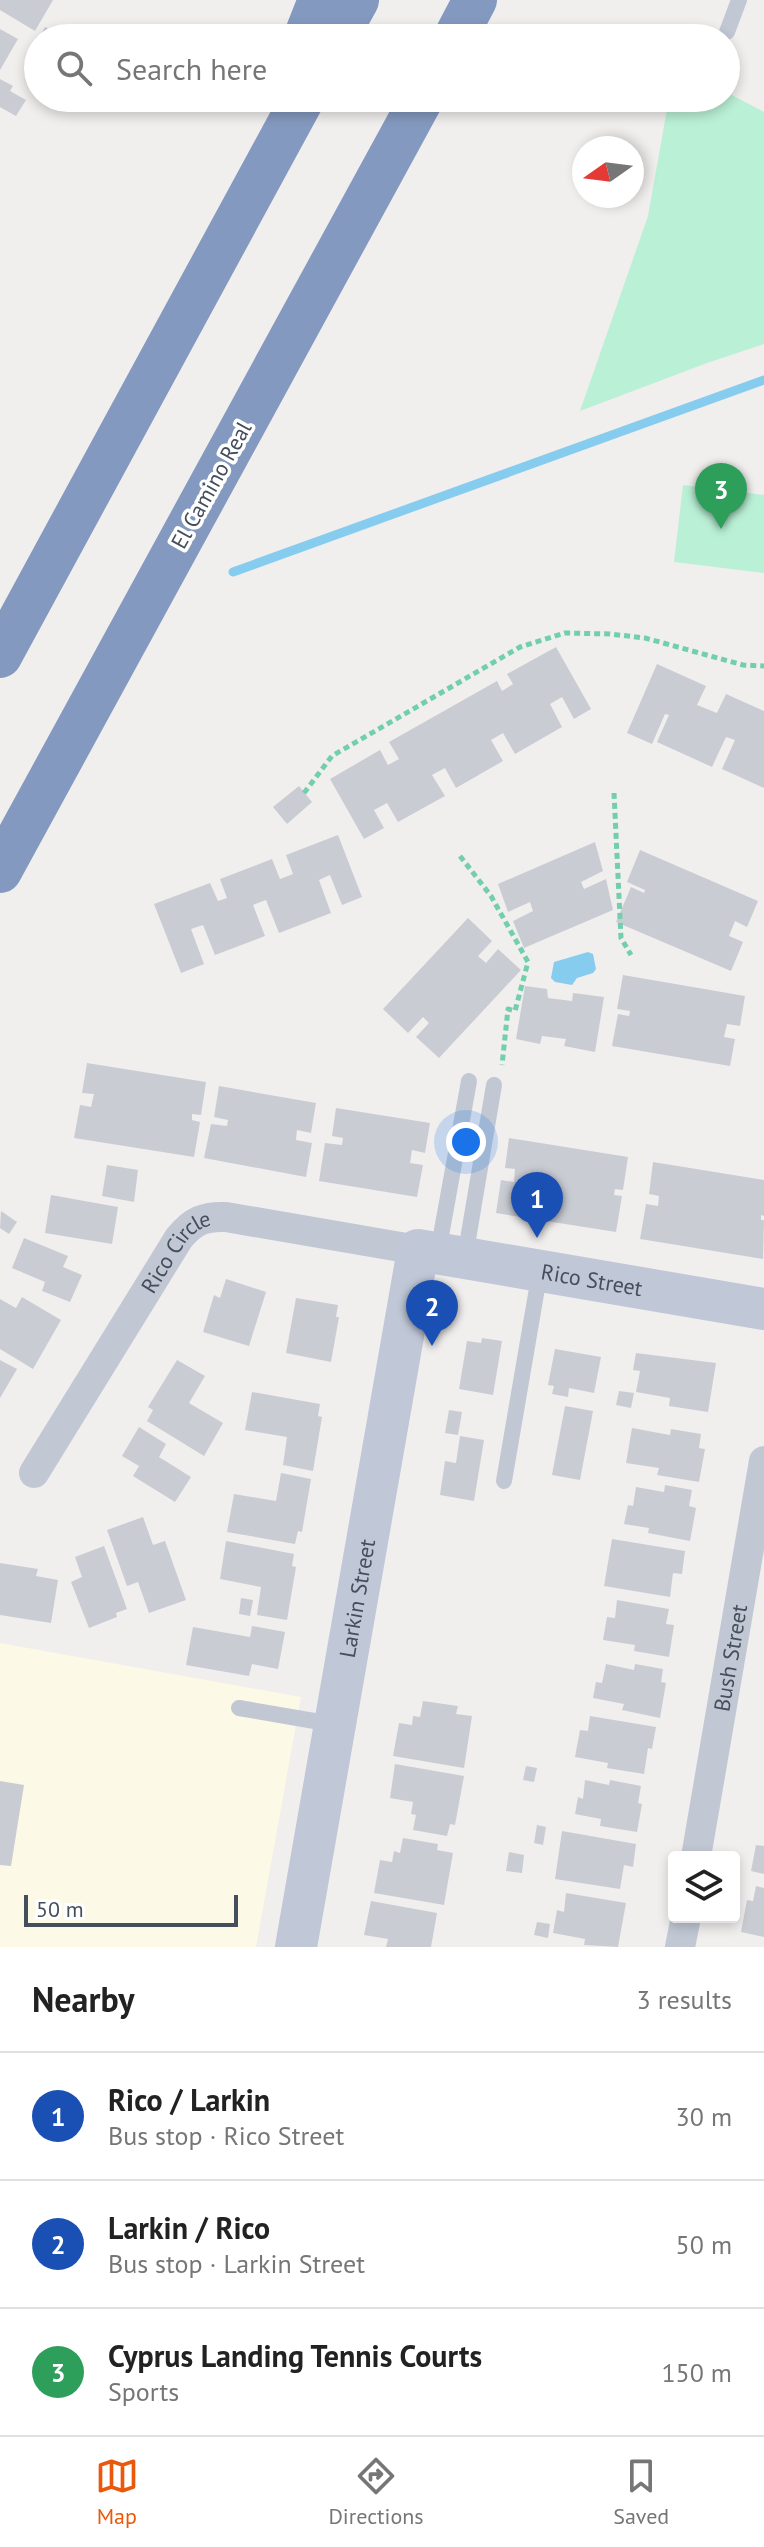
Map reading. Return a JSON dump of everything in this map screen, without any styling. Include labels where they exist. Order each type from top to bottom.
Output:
[{"type":"highway","points":[[311,24],[320,0]]},
{"type":"highway","points":[[344,24],[357,0]]},
{"type":"highway","points":[[234,222],[277,112]]},
{"type":"highway","points":[[0,656],[295,112]]},
{"type":"highway","name":"El Camino Real","points":[[0,871],[414,112]]},
{"type":"street","name":"Rico Circle","points":[[34,1473],[179,1238],[193,1223],[212,1217],[226,1217],[440,1254]]},
{"type":"street","name":"Rico Street","points":[[440,1254],[764,1309]]},
{"type":"street","name":"Larkin Street","points":[[296,1947],[334,1725],[440,1254]]},
{"type":"street","name":"Bush Street","points":[[697,1851],[764,1461]]},
{"type":"street","points":[[680,1947],[685,1923]]},
{"type":"lane","points":[[730,24],[739,0]]},
{"type":"lane","points":[[440,1254],[498,1079]]},
{"type":"lane","points":[[440,1254],[469,1081]]},
{"type":"lane","points":[[504,1481],[540,1271]]},
{"type":"lane","points":[[239,1708],[334,1725]]},
{"type":"path","points":[[304,793],[332,756],[520,647],[565,633],[645,638],[743,665],[764,666]]},
{"type":"path","points":[[614,793],[621,938],[631,955]]},
{"type":"path","points":[[460,856],[491,896],[528,962],[515,1011],[508,1009],[498,1079]]},
{"type":"shaded area","points":[[0,1643],[301,1697],[256,1947],[0,1947]]},
{"type":"green space","points":[[740,99],[764,112],[764,344],[580,411],[648,216],[667,112],[740,112]]},
{"type":"green space","points":[[683,485],[764,495],[764,573],[674,562]]},
{"type":"water","points":[[588,952],[593,954],[596,969],[593,973],[577,978],[572,985],[555,982],[551,978],[554,962]]},
{"type":"building","points":[[0,0],[53,0],[39,24],[24,24],[0,10]]},
{"type":"building","points":[[0,29],[18,39],[0,70]]},
{"type":"building","points":[[0,79],[13,86],[10,91],[24,99],[24,103],[16,116],[0,107]]},
{"type":"building","points":[[556,647],[591,709],[574,719],[562,697],[550,704],[562,727],[515,754],[503,733],[491,740],[503,761],[456,788],[445,768],[432,775],[445,796],[398,822],[387,803],[374,810],[384,828],[364,839],[330,779],[380,750],[388,765],[399,759],[389,742],[497,681],[502,691],[513,684],[507,674]]},
{"type":"building","points":[[657,664],[706,686],[697,705],[717,713],[726,694],[764,711],[764,788],[722,769],[735,740],[726,737],[712,767],[657,742],[669,715],[665,714],[652,744],[627,733]]},
{"type":"building","points":[[299,786],[312,802],[287,824],[273,807]]},
{"type":"building","points":[[338,835],[362,897],[342,905],[330,875],[319,880],[331,913],[279,933],[266,900],[253,905],[265,936],[215,955],[203,925],[191,929],[204,964],[181,973],[154,904],[210,883],[218,901],[227,898],[220,879],[272,859],[280,879],[293,874],[286,855]]},
{"type":"building","points":[[595,842],[603,871],[581,882],[584,889],[606,879],[613,910],[524,948],[513,921],[533,911],[530,902],[508,912],[498,884]]},
{"type":"building","points":[[640,850],[758,901],[747,927],[735,921],[729,936],[743,942],[731,971],[616,922],[631,887],[644,893],[645,890],[627,882]]},
{"type":"building","points":[[468,918],[492,941],[478,956],[486,963],[498,949],[521,970],[439,1058],[416,1037],[429,1023],[423,1017],[408,1033],[383,1009]]},
{"type":"building","points":[[623,975],[745,996],[740,1026],[727,1024],[724,1037],[735,1039],[730,1066],[612,1046],[618,1014],[629,1016],[630,1011],[617,1009]]},
{"type":"building","points":[[525,986],[547,989],[548,998],[572,1001],[573,993],[604,997],[595,1052],[564,1046],[566,1039],[542,1036],[540,1044],[516,1039]]},
{"type":"building","points":[[87,1063],[206,1082],[201,1115],[192,1114],[192,1120],[200,1122],[194,1157],[74,1138],[80,1105],[91,1107],[94,1094],[82,1093]]},
{"type":"building","points":[[219,1086],[316,1103],[311,1133],[297,1130],[296,1140],[312,1143],[306,1177],[204,1158],[211,1124],[227,1126],[228,1120],[214,1117]]},
{"type":"building","points":[[336,1108],[430,1123],[425,1153],[412,1150],[410,1163],[423,1165],[417,1197],[319,1181],[325,1143],[342,1145],[343,1138],[332,1136]]},
{"type":"building","points":[[509,1138],[628,1157],[623,1190],[615,1189],[614,1195],[622,1196],[616,1232],[496,1213],[501,1180],[514,1182],[515,1169],[505,1168]]},
{"type":"building","points":[[653,1162],[764,1180],[764,1216],[761,1215],[761,1220],[764,1220],[763,1259],[640,1239],[646,1204],[658,1206],[659,1196],[649,1194]]},
{"type":"building","points":[[107,1165],[138,1170],[134,1202],[102,1196]]},
{"type":"building","points":[[51,1195],[118,1207],[112,1244],[45,1233]]},
{"type":"building","points":[[1,1211],[17,1222],[9,1234],[0,1228]]},
{"type":"building","points":[[24,1238],[68,1256],[63,1267],[82,1275],[70,1302],[42,1291],[45,1282],[12,1268]]},
{"type":"building","points":[[226,1279],[266,1292],[249,1346],[203,1332],[214,1295],[220,1298]]},
{"type":"building","points":[[22,1297],[61,1320],[33,1369],[0,1349],[0,1299],[16,1308]]},
{"type":"building","points":[[296,1298],[338,1305],[336,1317],[339,1317],[331,1362],[286,1353]]},
{"type":"building","points":[[482,1338],[502,1341],[493,1395],[459,1389],[467,1341],[481,1343]]},
{"type":"building","points":[[555,1349],[601,1357],[594,1393],[569,1388],[568,1397],[552,1394],[554,1386],[548,1385]]},
{"type":"building","points":[[636,1353],[716,1363],[708,1412],[669,1406],[670,1398],[636,1392],[640,1371],[633,1370]]},
{"type":"building","points":[[0,1360],[17,1369],[0,1398]]},
{"type":"building","points":[[177,1360],[205,1376],[189,1403],[223,1423],[204,1456],[147,1421],[153,1410],[148,1407]]},
{"type":"building","points":[[619,1391],[634,1393],[631,1408],[616,1405]]},
{"type":"building","points":[[252,1392],[320,1404],[318,1416],[322,1417],[313,1471],[283,1465],[287,1437],[245,1430]]},
{"type":"building","points":[[565,1406],[593,1411],[580,1480],[552,1475]]},
{"type":"building","points":[[449,1410],[462,1412],[458,1435],[445,1433]]},
{"type":"building","points":[[139,1427],[166,1444],[159,1457],[191,1477],[175,1502],[133,1476],[139,1466],[122,1456]]},
{"type":"building","points":[[632,1428],[670,1435],[671,1429],[701,1434],[699,1448],[705,1449],[699,1482],[657,1475],[659,1468],[626,1463]]},
{"type":"building","points":[[460,1436],[484,1440],[474,1501],[440,1495],[445,1461],[456,1463]]},
{"type":"building","points":[[281,1473],[311,1479],[302,1532],[298,1531],[295,1544],[227,1532],[234,1494],[276,1501]]},
{"type":"building","points":[[665,1485],[692,1490],[689,1506],[696,1508],[690,1541],[648,1533],[649,1528],[624,1524],[628,1505],[633,1506],[636,1487],[664,1492]]},
{"type":"building","points":[[143,1517],[153,1545],[165,1541],[186,1600],[149,1613],[138,1582],[127,1586],[107,1530]]},
{"type":"building","points":[[612,1539],[685,1551],[682,1574],[673,1573],[670,1597],[604,1586]]},
{"type":"building","points":[[226,1541],[294,1554],[292,1566],[296,1567],[287,1620],[257,1615],[261,1587],[220,1579]]},
{"type":"building","points":[[104,1546],[127,1609],[116,1613],[117,1617],[89,1628],[71,1582],[82,1577],[75,1557]]},
{"type":"building","points":[[0,1563],[38,1569],[36,1576],[58,1580],[51,1623],[0,1615]]},
{"type":"building","points":[[241,1598],[253,1600],[250,1616],[239,1614]]},
{"type":"building","points":[[617,1600],[669,1609],[666,1624],[674,1625],[669,1657],[634,1651],[635,1645],[603,1640],[607,1617],[615,1618]]},
{"type":"building","points":[[252,1626],[285,1632],[278,1669],[252,1664],[249,1676],[186,1665],[193,1627],[250,1637]]},
{"type":"building","points":[[606,1664],[634,1670],[635,1664],[663,1669],[661,1682],[666,1683],[660,1718],[622,1710],[624,1704],[593,1698],[596,1682],[602,1683]]},
{"type":"building","points":[[423,1701],[458,1706],[456,1714],[472,1716],[464,1768],[393,1756],[399,1723],[412,1725],[413,1716],[420,1717]]},
{"type":"building","points":[[590,1716],[656,1727],[652,1749],[648,1748],[644,1774],[607,1768],[608,1763],[575,1757],[580,1730],[588,1731]]},
{"type":"building","points":[[395,1764],[464,1776],[455,1825],[450,1824],[447,1836],[413,1830],[416,1815],[411,1814],[413,1802],[390,1798]]},
{"type":"building","points":[[526,1766],[537,1768],[534,1782],[523,1780]]},
{"type":"building","points":[[585,1780],[609,1785],[610,1780],[641,1786],[638,1803],[642,1804],[637,1832],[600,1826],[601,1819],[575,1814],[578,1797],[583,1799]]},
{"type":"building","points":[[0,1781],[24,1785],[11,1866],[0,1865]]},
{"type":"building","points":[[537,1825],[546,1827],[543,1845],[534,1843]]},
{"type":"building","points":[[562,1831],[636,1844],[633,1867],[624,1865],[620,1889],[555,1879]]},
{"type":"building","points":[[403,1838],[438,1844],[437,1850],[453,1853],[444,1905],[374,1893],[380,1860],[392,1862],[394,1851],[400,1853]]},
{"type":"building","points":[[756,1845],[764,1846],[764,1874],[751,1871]]},
{"type":"building","points":[[509,1852],[524,1855],[522,1873],[506,1871]]},
{"type":"building","points":[[756,1886],[764,1888],[764,1937],[741,1932],[747,1900],[753,1901]]},
{"type":"building","points":[[566,1893],[626,1903],[618,1947],[584,1945],[585,1939],[553,1933],[557,1910],[564,1912]]},
{"type":"building","points":[[371,1901],[437,1913],[431,1947],[386,1947],[388,1939],[364,1935]]},
{"type":"building","points":[[537,1922],[550,1924],[548,1938],[534,1935]]},
{"type":"waterway","points":[[233,572],[764,380]]},
{"type":"place","name":"Cyprus Landing Tennis Courts","points":[[721,529]]},
{"type":"place","name":"Rico / Larkin","points":[[537,1238]]},
{"type":"place","name":"Larkin / Rico","points":[[432,1346]]}]
